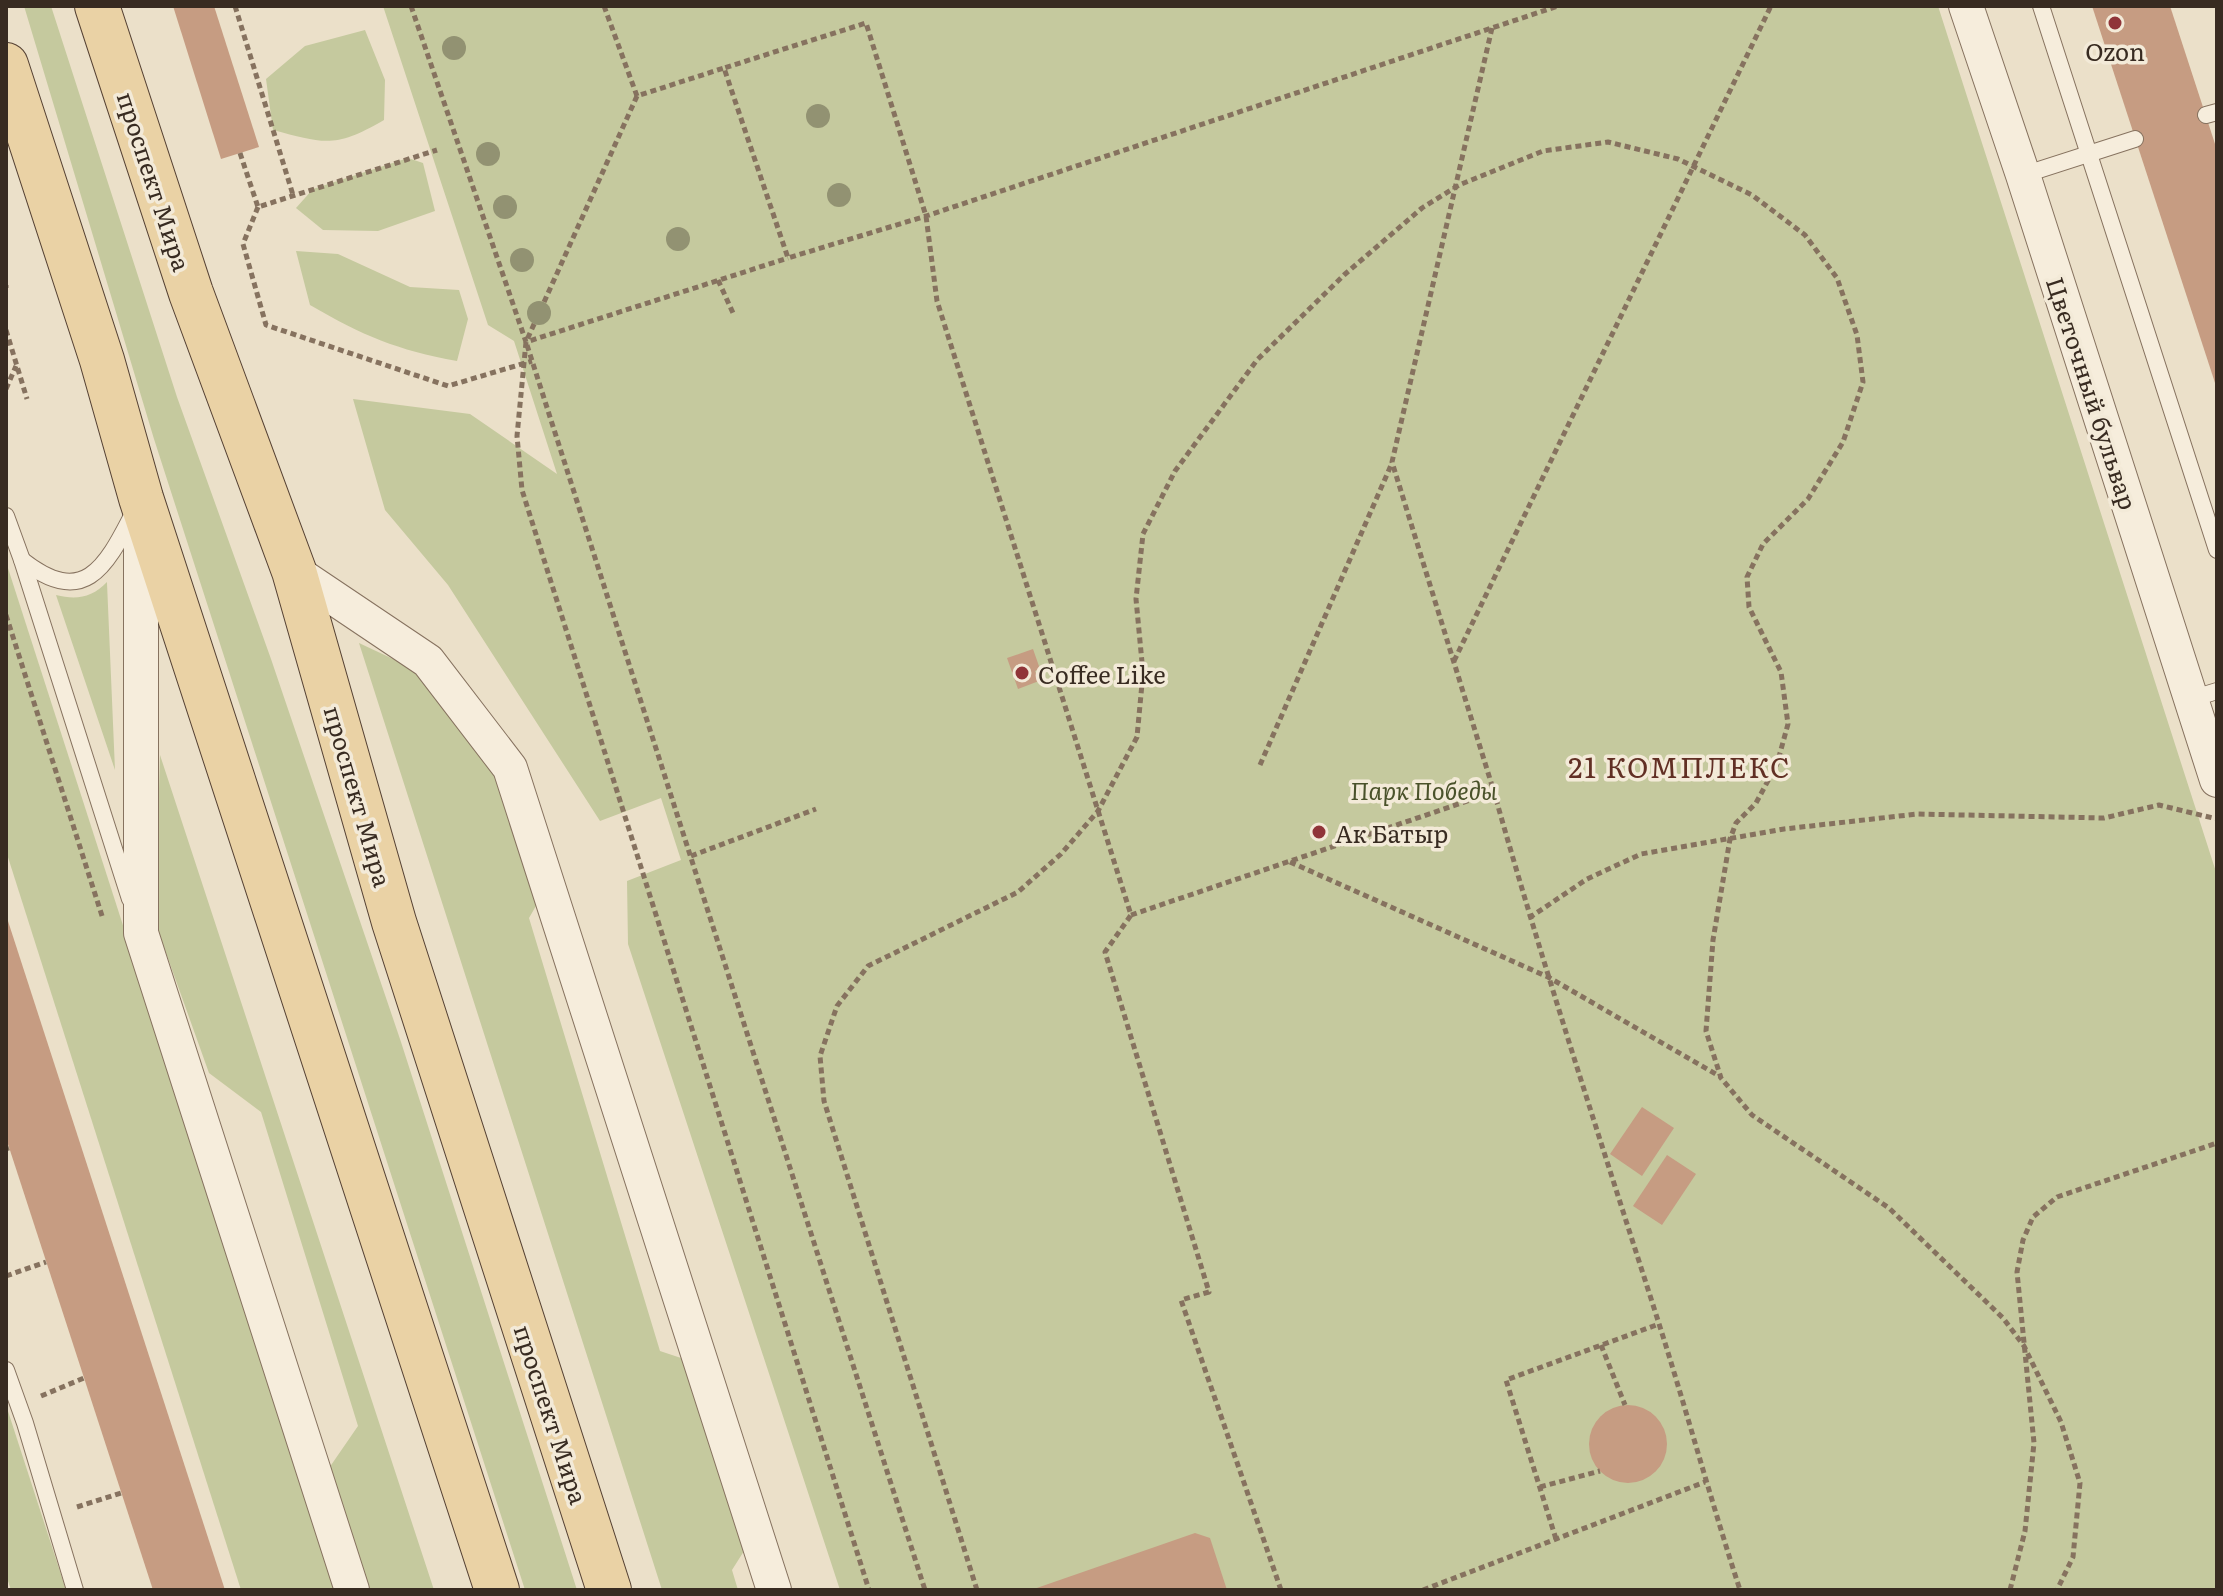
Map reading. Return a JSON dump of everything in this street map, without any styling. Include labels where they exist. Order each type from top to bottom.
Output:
[{"type":"main road","name":"проспект Мира","points":[[97,6],[191,293],[294,571],[394,922],[609,1590]]},
{"type":"main road","points":[[6,65],[102,360],[141,498],[497,1590]]},
{"type":"street","name":"Цветочный бульвар","points":[[1966,6],[2204,695],[2217,780]]},
{"type":"street","points":[[141,498],[141,933],[352,1590]]},
{"type":"street","points":[[294,571],[428,661],[510,768],[774,1590]]},
{"type":"lane","points":[[2041,6],[2217,550]]},
{"type":"lane","points":[[2023,175],[2135,139]]},
{"type":"lane","points":[[22,560],[51,580],[62,583],[85,578],[107,560],[141,498]]},
{"type":"lane","points":[[6,516],[141,933]]},
{"type":"lane","points":[[6,1370],[75,1590]]},
{"type":"path","points":[[235,6],[293,195]]},
{"type":"path","points":[[411,6],[526,342],[925,1590]]},
{"type":"path","points":[[604,6],[637,96],[526,342],[517,436],[522,490],[869,1590]]},
{"type":"path","points":[[526,342],[926,216],[1558,6]]},
{"type":"path","points":[[1454,662],[1771,6]]},
{"type":"path","points":[[637,96],[866,23],[926,216],[937,301],[1131,915]]},
{"type":"path","points":[[1260,765],[1392,462],[1492,28]]},
{"type":"path","points":[[724,68],[788,258]]},
{"type":"path","points":[[977,1590],[824,1101],[820,1056],[837,1006],[868,966],[1018,892],[1061,854],[1098,811],[1137,737],[1143,673],[1136,599],[1143,534],[1175,471],[1257,360],[1344,275],[1422,208],[1459,185],[1543,151],[1608,142],[1678,159],[1752,195],[1805,235],[1837,278],[1857,335],[1863,382],[1843,442],[1808,499],[1763,544],[1747,577],[1749,607],[1781,672],[1788,724],[1777,764],[1756,803],[1736,823],[1730,839],[1713,940],[1706,1031],[1721,1078]]},
{"type":"path","points":[[258,207],[437,150]]},
{"type":"path","points":[[240,153],[258,207],[243,244],[266,325],[448,386],[532,361]]},
{"type":"path","points":[[718,280],[733,313]]},
{"type":"path","points":[[6,330],[27,399]]},
{"type":"path","points":[[6,389],[16,366]]},
{"type":"path","points":[[1392,462],[1494,792],[1529,918],[1659,1324],[1740,1590]]},
{"type":"path","points":[[1281,1590],[1181,1300],[1209,1292],[1105,952],[1131,915],[1494,792]]},
{"type":"path","points":[[1529,918],[1587,879],[1641,854],[1784,829],[1917,814],[2104,818],[2159,805],[2217,819]]},
{"type":"path","points":[[691,856],[816,809]]},
{"type":"path","points":[[1289,861],[1548,977],[1721,1078],[1752,1115],[1889,1208],[2003,1318],[2024,1346],[2061,1422],[2080,1483],[2073,1557],[2057,1590]]},
{"type":"path","points":[[2010,1590],[2025,1531],[2034,1443],[2017,1272],[2023,1240],[2033,1217],[2057,1197],[2217,1143]]},
{"type":"path","points":[[6,1276],[46,1262]]},
{"type":"path","points":[[1556,1539],[1506,1380],[1659,1324]]},
{"type":"path","points":[[1601,1345],[1625,1405]]},
{"type":"path","points":[[19,1405],[84,1378]]},
{"type":"path","points":[[1540,1487],[1600,1471]]},
{"type":"path","points":[[1423,1590],[1705,1482]]},
{"type":"path","points":[[51,1516],[121,1493]]},
{"type":"green space","points":[[24,6],[51,6],[177,397],[271,659],[401,1042],[577,1590],[525,1590],[154,439]]},
{"type":"green space","name":"Парк Победы","points":[[383,6],[1938,6],[2217,875],[2217,1590],[840,1590],[628,944],[627,881],[681,860],[661,798],[600,821],[448,585],[385,510],[353,399],[470,414],[557,474],[514,341],[488,325]]},
{"type":"green space","points":[[365,30],[385,80],[384,120],[354,135],[330,141],[273,130],[266,79],[305,46]]},
{"type":"green space","points":[[408,158],[423,163],[435,211],[378,231],[323,230],[296,208],[313,189]]},
{"type":"green space","points":[[296,251],[338,254],[410,287],[459,290],[468,319],[457,361],[381,340],[310,305]]},
{"type":"green space","points":[[6,562],[337,1590],[241,1590],[6,851]]},
{"type":"green space","points":[[107,582],[115,770],[56,595],[83,596]]},
{"type":"green space","points":[[359,643],[425,674],[510,768],[548,885],[529,918],[660,1351],[702,1365],[756,1532],[732,1570],[738,1590],[662,1590]]},
{"type":"green space","points":[[160,755],[434,1590],[367,1590],[327,1471],[358,1426],[261,1112],[209,1073],[155,922]]},
{"type":"green space","points":[[6,1405],[66,1590],[11,1590],[6,1575]]},
{"type":"building","points":[[173,6],[214,6],[259,147],[221,159]]},
{"type":"building","points":[[2092,6],[2170,6],[2217,150],[2217,389]]},
{"type":"building","points":[[1033,649],[1040,669],[1035,671],[1039,681],[1018,689],[1007,658]]},
{"type":"building","points":[[7,918],[225,1590],[153,1590],[6,1138]]},
{"type":"building","points":[[1642,1107],[1674,1128],[1642,1176],[1610,1154]]},
{"type":"building","points":[[1667,1155],[1696,1174],[1662,1225],[1633,1206]]},
{"type":"building","points":[[1628,1405],[1643,1408],[1655,1417],[1664,1429],[1667,1444],[1664,1459],[1655,1471],[1643,1480],[1628,1483],[1613,1480],[1601,1471],[1592,1459],[1589,1444],[1592,1429],[1601,1417],[1613,1408]]},
{"type":"building","points":[[1195,1533],[1210,1538],[1227,1590],[1031,1590]]},
{"type":"place","name":"Ozon","points":[[2115,23]]},
{"type":"place","name":"Coffee Like","points":[[1022,673]]},
{"type":"place","name":"Ак Батыр","points":[[1319,832]]},
{"type":"district","name":"21 КОМПЛЕКС","points":[[1680,766]]}]
